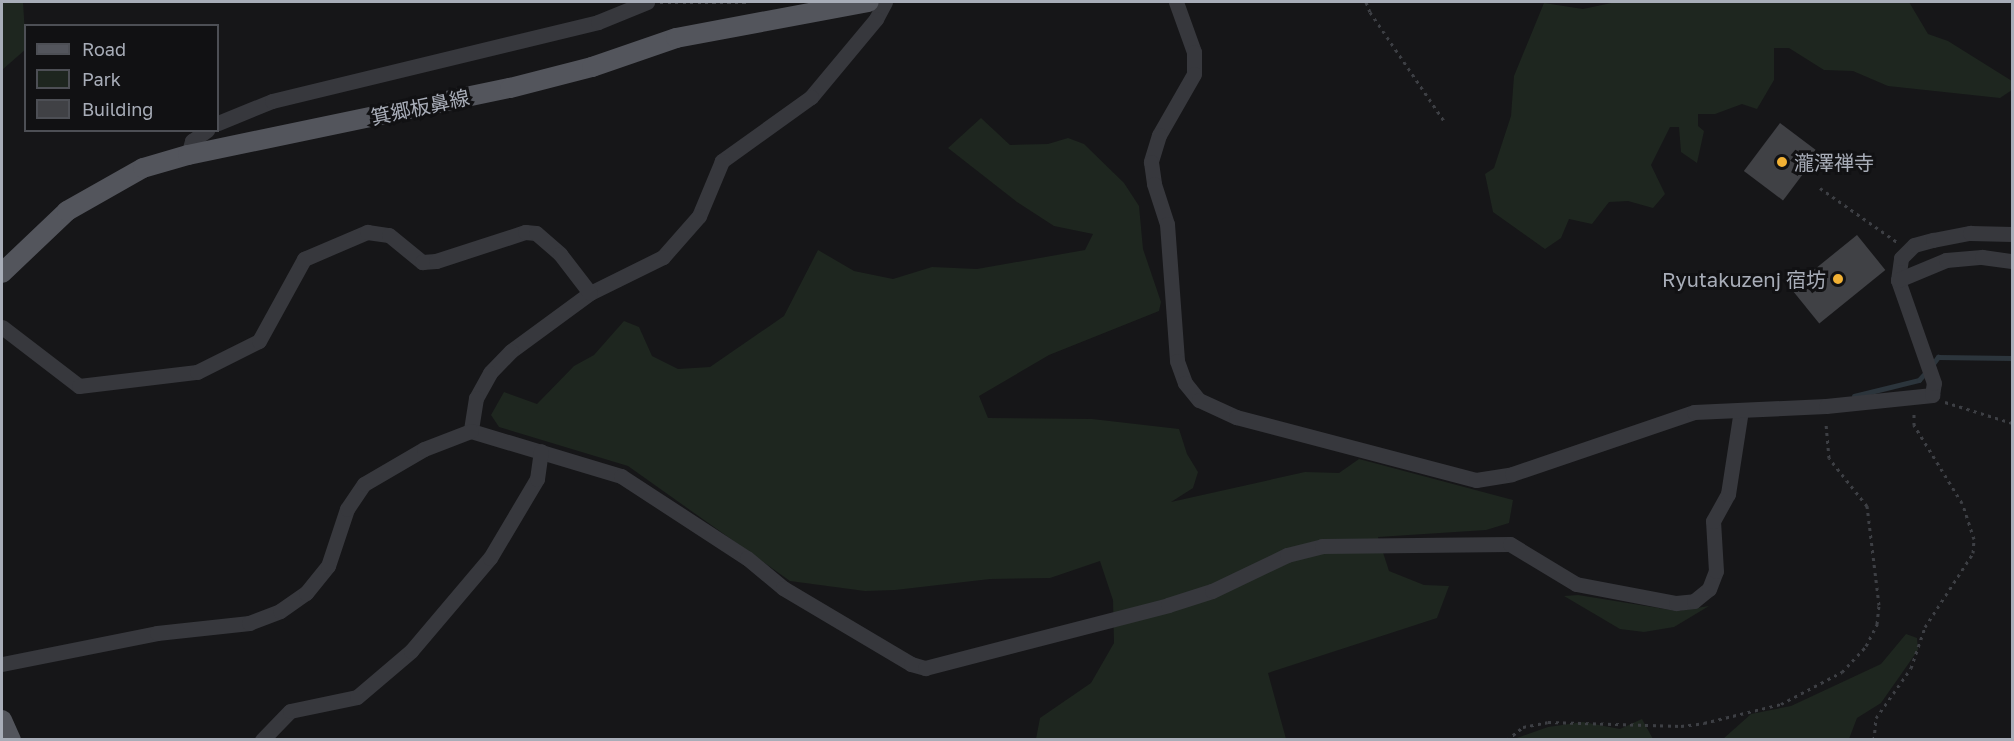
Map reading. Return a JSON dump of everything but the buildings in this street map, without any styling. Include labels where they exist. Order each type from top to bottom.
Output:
[{"type":"main road","name":"箕郷板鼻線","points":[[2,273],[67,211],[100,189],[143,168],[188,155],[510,88],[592,67],[676,38],[869,2]]},
{"type":"main road","points":[[2,720],[11,740]]},
{"type":"street","points":[[219,123],[272,101],[598,22],[647,2]]},
{"type":"street","points":[[471,431],[476,398],[490,373],[548,320],[591,293],[663,258],[699,216],[722,161],[812,97],[876,19],[885,2]]},
{"type":"street","points":[[1176,2],[1194,52],[1194,74],[1159,135],[1152,172],[1167,224],[1177,361],[1185,383],[1207,406],[1236,417],[1476,480],[1512,474],[1694,412],[1826,406],[1932,395],[1934,383],[1898,279],[1901,258],[1914,245],[1970,232],[2013,234]]},
{"type":"street","points":[[188,155],[192,141],[204,132]]},
{"type":"street","points":[[2,327],[79,386],[196,372],[259,341],[304,259],[367,232],[388,235],[422,262],[436,261],[525,232],[536,233],[560,254],[591,293]]},
{"type":"street","points":[[1898,279],[1946,260],[1982,257],[2013,261]]},
{"type":"street","points":[[2,664],[157,633],[249,623],[280,611],[306,593],[328,566],[347,509],[364,484],[424,449],[471,431],[621,476],[747,558],[783,588],[911,664],[925,668],[1168,605],[1212,591],[1287,555],[1322,546],[1510,544],[1576,584],[1676,603],[1694,601],[1709,589],[1716,572],[1713,521],[1728,494],[1741,410]]},
{"type":"street","points":[[262,740],[290,711],[357,697],[411,651],[490,558],[537,479],[541,451]]},
{"type":"path","points":[[659,2],[749,2]]},
{"type":"path","points":[[1366,2],[1370,12],[1444,121]]},
{"type":"path","points":[[1820,188],[1909,250]]},
{"type":"path","points":[[1932,395],[2013,423]]},
{"type":"path","points":[[1874,740],[1876,718],[1911,668],[1925,627],[1973,553],[1974,538],[1962,503],[1914,425],[1915,397]]},
{"type":"path","points":[[1508,740],[1523,727],[1548,722],[1681,726],[1704,723],[1781,704],[1842,672],[1866,646],[1877,624],[1879,605],[1867,506],[1829,458],[1826,406]]},
{"type":"green space","points":[[2,2],[23,2],[24,51],[2,70]]},
{"type":"green space","points":[[1616,2],[1909,2],[1928,34],[1948,41],[2012,81],[2012,90],[2000,98],[1888,86],[1853,71],[1824,70],[1789,48],[1774,48],[1774,80],[1757,109],[1742,104],[1715,114],[1698,114],[1698,126],[1704,131],[1697,163],[1681,152],[1679,127],[1670,127],[1651,165],[1665,194],[1653,208],[1628,201],[1609,202],[1592,224],[1569,219],[1561,238],[1545,249],[1493,212],[1485,174],[1494,168],[1511,116],[1514,76],[1544,3],[1583,9]]},
{"type":"green space","points":[[981,118],[1010,145],[1048,144],[1068,138],[1084,144],[1124,183],[1139,206],[1143,249],[1161,302],[1159,311],[1049,355],[979,396],[988,418],[1092,419],[1179,429],[1187,454],[1198,472],[1193,488],[1171,502],[1305,472],[1339,473],[1359,459],[1513,500],[1509,523],[1486,530],[1378,537],[1389,571],[1424,585],[1449,586],[1437,618],[1268,673],[1286,739],[1036,739],[1040,718],[1091,683],[1114,643],[1113,600],[1100,561],[1050,578],[990,579],[895,590],[865,591],[790,581],[628,466],[499,427],[491,415],[504,392],[537,404],[574,366],[594,355],[624,321],[639,327],[652,356],[678,369],[710,367],[784,316],[818,250],[854,271],[893,279],[932,267],[977,269],[1085,250],[1093,234],[1054,226],[1017,202],[948,148]]},
{"type":"green space","points":[[1578,595],[1677,611],[1709,606],[1674,627],[1644,632],[1620,629],[1564,596]]},
{"type":"green space","points":[[1906,634],[1917,638],[1918,650],[1881,703],[1857,718],[1849,739],[1723,739],[1751,714],[1791,706],[1881,664]]},
{"type":"green space","points":[[1642,719],[1653,739],[1514,739],[1548,727],[1583,722],[1620,729]]},
{"type":"waterway","points":[[1932,365],[1938,357],[2012,358]]},
{"type":"waterway","points":[[1854,396],[1919,380],[1927,371]]},
{"type":"place","name":"瀧澤禅寺","points":[[1782,162]]},
{"type":"place","name":"Ryutakuzenj 宿坊","points":[[1838,279]]}]
